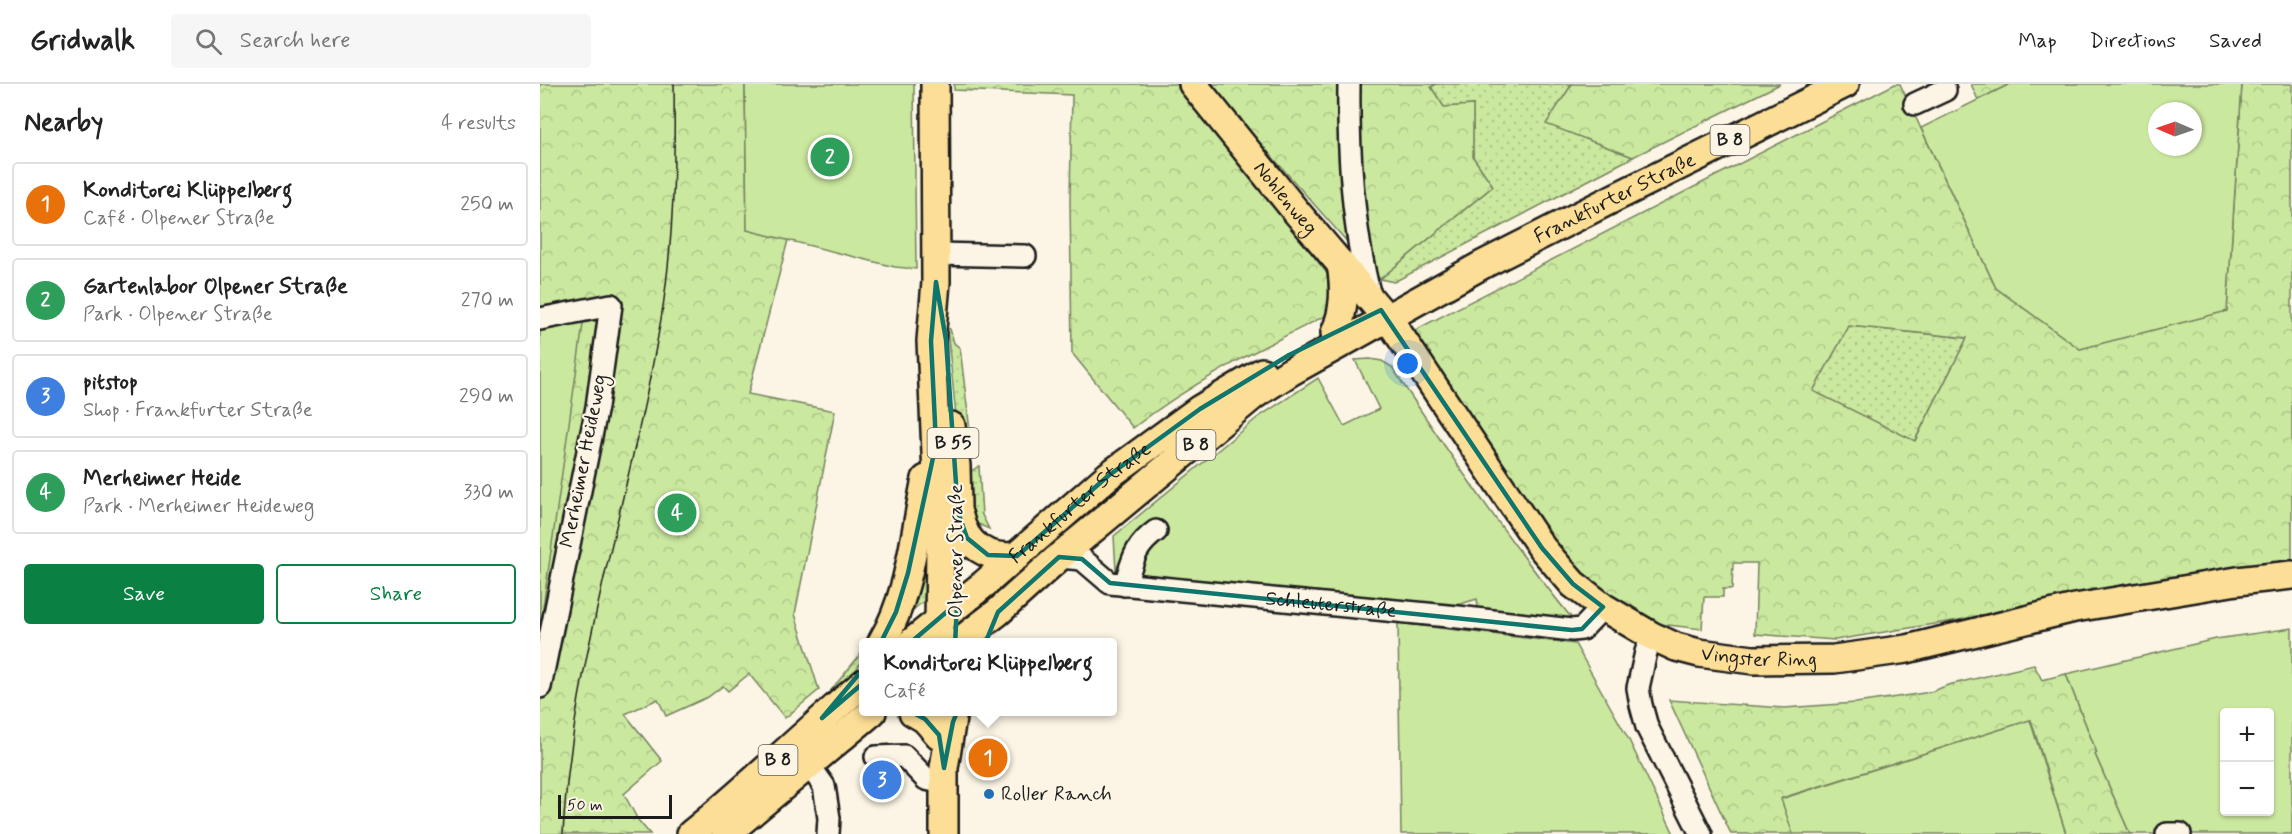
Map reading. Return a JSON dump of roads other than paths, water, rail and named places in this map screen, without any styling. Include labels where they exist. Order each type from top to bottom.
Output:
[{"type":"main road","name":"Olpener Straße","points":[[935,84],[936,282],[931,341],[945,622],[955,638]]},
{"type":"main road","name":"Nohlenweg","points":[[1193,84],[1379,309]]},
{"type":"main road","name":"Frankfurter Straße","points":[[962,638],[998,612],[1059,557],[1254,395],[1379,309],[1422,288],[1482,265],[1845,84]]},
{"type":"main road","points":[[1341,264],[1344,280],[1343,305],[1338,338],[1387,347],[1414,356]]},
{"type":"main road","name":"Olpener Straße","points":[[936,282],[946,340],[958,512],[945,622]]},
{"type":"main road","name":"Vingster Ring","points":[[1379,309],[1414,356],[1542,548],[1574,584],[1603,607],[1652,636],[1676,647],[1699,653],[1753,660],[1825,660],[1907,649],[2075,608],[2226,583],[2292,576]]},
{"type":"main road","name":"Frankfurter Straße","points":[[919,638],[945,622],[1108,476],[1200,409],[1289,356],[1338,338]]},
{"type":"main road","points":[[884,638],[903,592],[936,444]]},
{"type":"main road","points":[[958,512],[964,532],[977,548],[988,555],[1017,556]]},
{"type":"main road","points":[[986,638],[998,612]]},
{"type":"main road","points":[[822,718],[859,677]]},
{"type":"main road","name":"B 8","points":[[691,834],[762,775],[822,718],[859,687]]},
{"type":"main road","name":"B 8","points":[[726,834],[866,716]]},
{"type":"main road","points":[[921,716],[925,719],[948,718],[944,775],[944,834]]},
{"type":"street","points":[[1349,84],[1352,188],[1361,263],[1379,309]]},
{"type":"street","points":[[1915,104],[1949,86]]},
{"type":"street","points":[[936,254],[1024,256]]},
{"type":"street","name":"Merheimer Heideweg","points":[[540,319],[611,305],[597,406],[540,687]]},
{"type":"street","points":[[1125,585],[1133,559],[1142,541],[1156,531]]},
{"type":"street","name":"Schleuterstraße","points":[[1059,557],[1082,559],[1110,583],[1458,616],[1572,630],[1582,628],[1603,607]]},
{"type":"street","points":[[1652,636],[1638,688],[1641,705],[1647,727],[1701,834]]},
{"type":"street","points":[[876,757],[904,756],[926,779],[944,775]]},
{"type":"street","points":[[808,765],[824,786],[829,818],[828,834]]},
{"type":"street","points":[[2168,834],[2180,834]]},
{"type":"tram line","points":[[563,834],[569,768],[590,639],[635,448],[661,319],[669,261],[673,202],[674,84]]},
{"type":"place","name":"Gartenlabor Olpener Straße","points":[[830,157]]},
{"type":"place","name":"Merheimer Heide","points":[[677,513]]},
{"type":"place","name":"Konditorei Klüppelberg","points":[[988,758]]},
{"type":"place","name":"pitstop","points":[[882,780]]},
{"type":"place","name":"Roller Ranch","points":[[989,794]]}]
